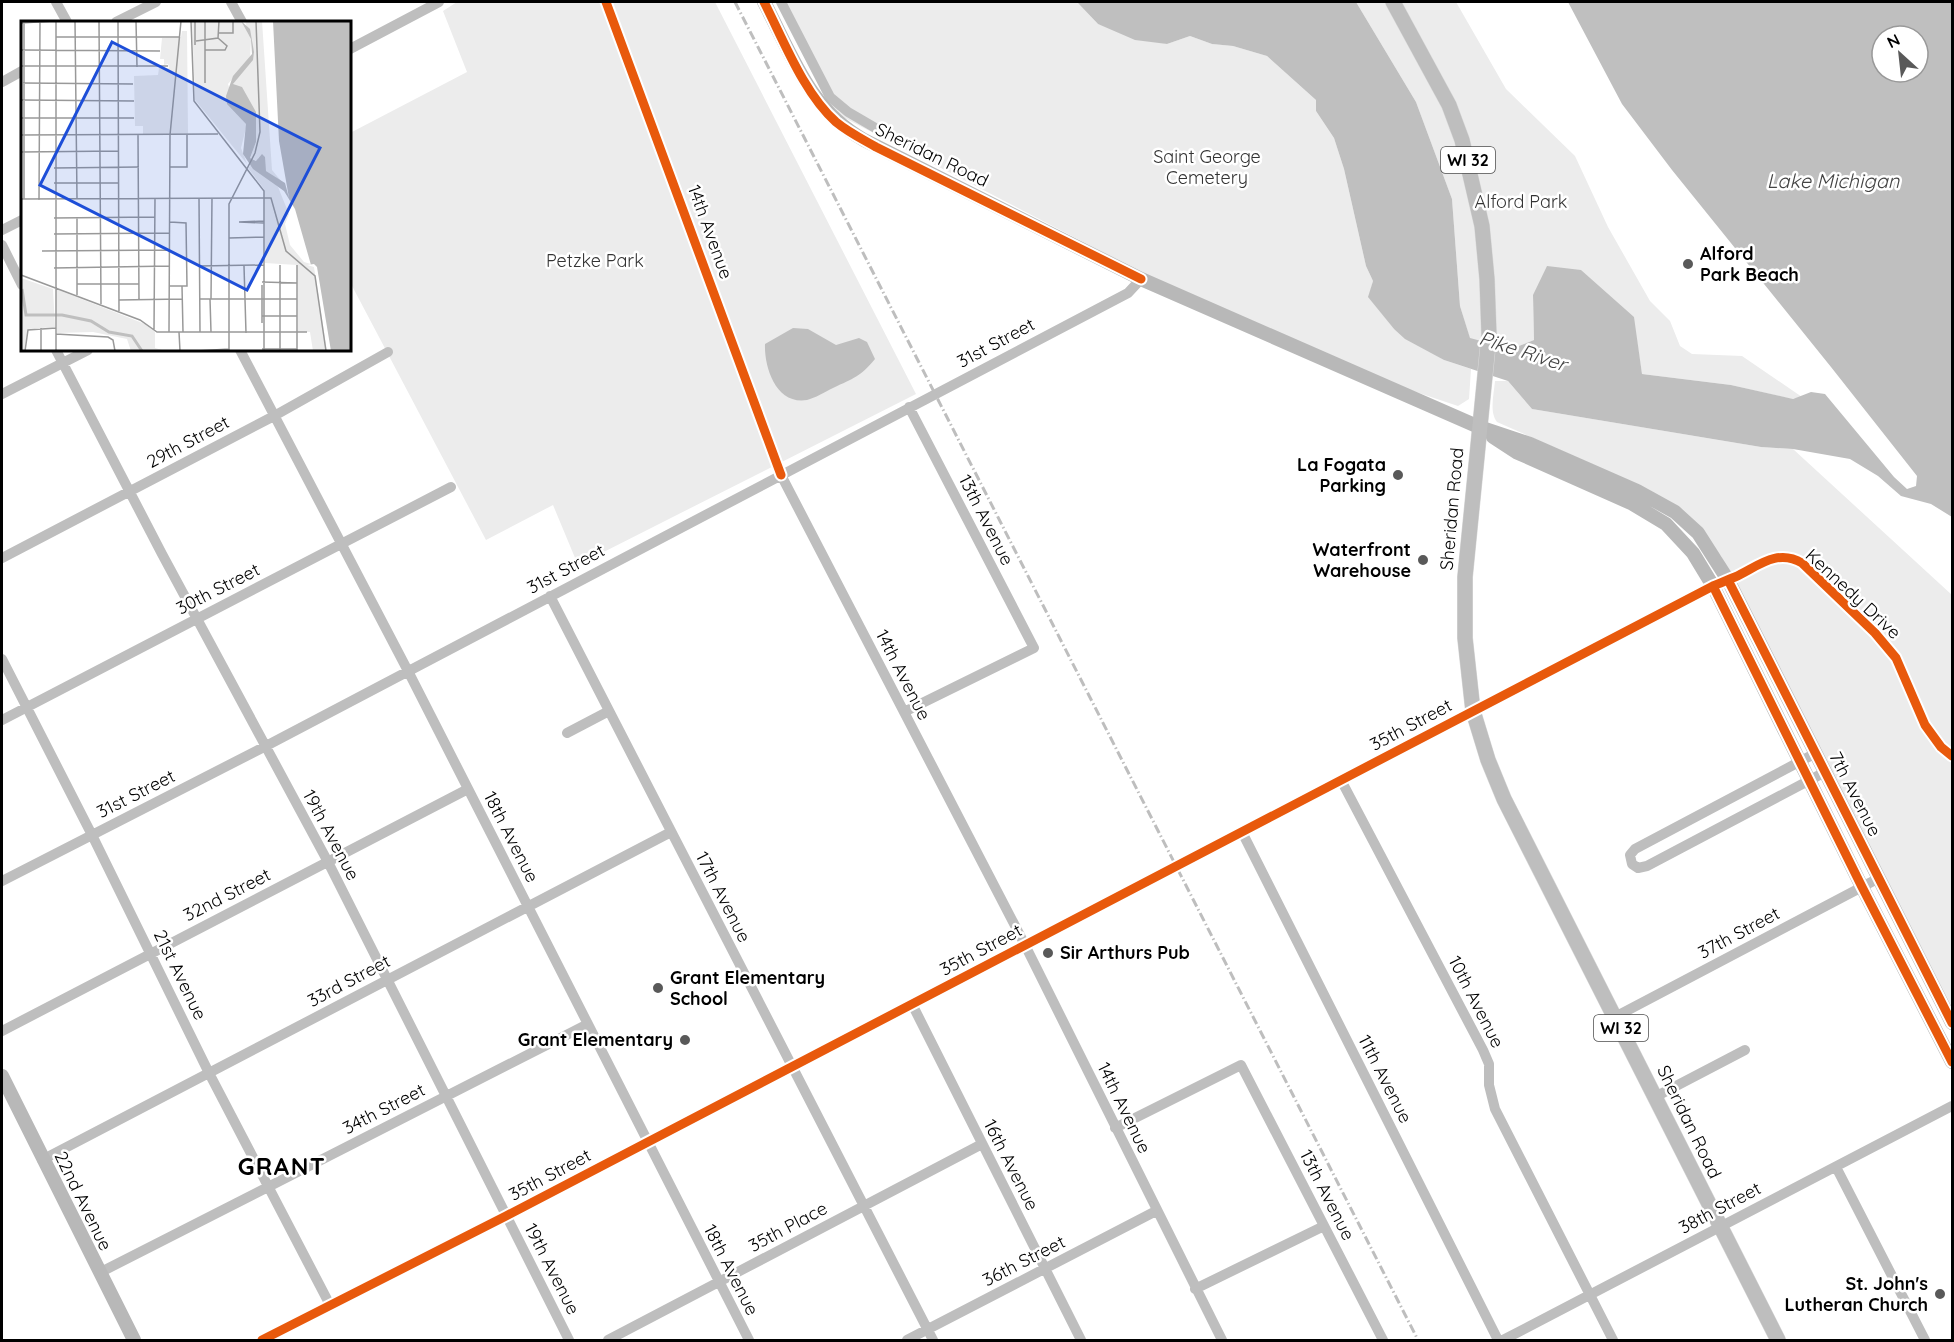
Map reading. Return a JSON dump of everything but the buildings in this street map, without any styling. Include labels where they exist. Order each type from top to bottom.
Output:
[{"type":"main road","name":"WI 32","points":[[1394,2],[1435,76],[1462,140],[1482,226],[1489,335],[1479,427]]},
{"type":"main road","name":"Sheridan Road","points":[[1479,427],[1465,577],[1465,638],[1473,711],[1488,760],[1504,799],[1778,1341]]},
{"type":"street","points":[[56,2],[66,21]]},
{"type":"street","points":[[118,21],[156,2]]},
{"type":"street","points":[[231,2],[241,21]]},
{"type":"street","points":[[351,48],[439,2]]},
{"type":"street","name":"14th Avenue","points":[[606,2],[781,475],[1025,945],[1195,1289],[1217,1339]]},
{"type":"street","name":"Sheridan Road","points":[[764,2],[809,89],[824,110],[843,127],[876,147],[1141,279],[1479,427]]},
{"type":"street","points":[[781,2],[830,97],[848,112],[884,133]]},
{"type":"street","points":[[2,82],[21,72]]},
{"type":"street","points":[[2,230],[21,220]]},
{"type":"street","points":[[2,244],[21,283]]},
{"type":"street","name":"31st Street","points":[[2,881],[266,746],[1128,292],[1141,279]]},
{"type":"street","name":"19th Avenue","points":[[57,351],[328,862],[569,1341]]},
{"type":"street","points":[[2,394],[86,351]]},
{"type":"street","name":"18th Avenue","points":[[241,351],[408,671],[749,1341]]},
{"type":"street","name":"29th Street","points":[[2,558],[274,416],[388,352]]},
{"type":"street","name":"13th Avenue","points":[[904,712],[1034,648],[909,407]]},
{"type":"street","name":"7th Avenue","points":[[1479,427],[1530,444],[1637,491],[1675,512],[1698,533],[1728,580],[1953,1023]]},
{"type":"street","name":"7th Avenue","points":[[1479,427],[1516,452],[1631,503],[1666,524],[1693,553],[1713,586],[1862,887],[1953,1062]]},
{"type":"street","name":"30th Street","points":[[2,720],[451,487]]},
{"type":"street","name":"Kennedy Drive","points":[[1713,586],[1777,557],[1789,557],[1802,563],[1875,633],[1896,658],[1925,725],[1941,747],[1953,756]]},
{"type":"street","name":"35th Street","points":[[262,1341],[1713,586]]},
{"type":"street","name":"17th Avenue","points":[[550,596],[933,1341]]},
{"type":"street","name":"21st Avenue","points":[[2,659],[209,1073],[270,1186],[330,1305]]},
{"type":"street","points":[[567,733],[609,711]]},
{"type":"street","points":[[1816,753],[1635,849],[1630,855],[1632,864],[1638,868],[1647,866],[1825,772]]},
{"type":"street","name":"10th Avenue","points":[[1341,780],[1483,1050],[1489,1064],[1489,1086],[1495,1109],[1613,1341]]},
{"type":"street","name":"32nd Street","points":[[2,1031],[468,789]]},
{"type":"street","name":"33rd Street","points":[[42,1160],[671,832]]},
{"type":"street","name":"11th Avenue","points":[[1242,832],[1500,1341]]},
{"type":"street","name":"37th Street","points":[[1615,1017],[1879,878]]},
{"type":"street","name":"16th Avenue","points":[[912,1004],[1081,1341]]},
{"type":"street","name":"34th Street","points":[[99,1273],[588,1024]]},
{"type":"street","points":[[1655,1097],[1745,1050]]},
{"type":"street","name":"13th Avenue","points":[[1115,1128],[1241,1065],[1383,1341]]},
{"type":"street","name":"22nd Avenue","points":[[2,1076],[134,1341]]},
{"type":"street","name":"38th Street","points":[[1500,1341],[1953,1106]]},
{"type":"street","name":"35th Place","points":[[608,1341],[982,1144]]},
{"type":"street","points":[[1836,1167],[1925,1341]]},
{"type":"street","name":"36th Street","points":[[907,1341],[1156,1211]]},
{"type":"street","points":[[1195,1289],[1324,1226]]},
{"type":"green space","name":"Petzke Park","points":[[457,2],[715,2],[916,394],[578,565],[553,505],[486,540],[351,284],[351,132],[467,72],[443,11]]},
{"type":"green space","name":"Saint George Cemetery","points":[[776,2],[1077,2],[1098,24],[1167,44],[1190,36],[1212,44],[1233,46],[1267,56],[1316,100],[1316,111],[1334,138],[1344,169],[1366,266],[1373,281],[1369,297],[1394,329],[1444,360],[1471,369],[1469,399],[1458,406],[1407,389],[1143,273],[835,113]]},
{"type":"green space","name":"Alford Park","points":[[1356,2],[1456,2],[1506,89],[1575,156],[1608,227],[1650,301],[1670,321],[1680,346],[1692,354],[1742,356],[1802,397],[1792,399],[1731,385],[1642,374],[1633,317],[1533,295],[1534,340],[1511,349],[1470,339],[1460,306],[1452,199],[1416,102]]},
{"type":"green space","points":[[1495,381],[1508,381],[1532,409],[1761,447],[1793,449],[1952,595],[1952,1007],[1721,556],[1691,519],[1648,489],[1497,422],[1493,408]]},
{"type":"water","points":[[1077,2],[1356,2],[1416,102],[1452,199],[1460,306],[1470,338],[1511,349],[1534,340],[1533,295],[1547,266],[1581,270],[1634,317],[1642,374],[1731,385],[1793,399],[1811,392],[1825,394],[1894,477],[1907,489],[1916,486],[1917,476],[1672,170],[1622,104],[1568,2],[1952,2],[1952,517],[1931,504],[1901,496],[1878,476],[1850,459],[1793,449],[1761,447],[1532,409],[1508,381],[1444,360],[1405,339],[1368,297],[1373,281],[1366,266],[1344,169],[1334,138],[1316,111],[1316,100],[1267,56],[1233,46],[1212,44],[1190,36],[1167,44],[1135,40],[1098,24]]},
{"type":"water","points":[[793,328],[808,329],[836,345],[859,338],[867,342],[875,359],[856,377],[813,398],[796,400],[787,397],[780,391],[770,373],[765,344]]},
{"type":"railway","points":[[735,2],[1418,1340]]},
{"type":"cycle path","points":[[606,2],[781,475]]},
{"type":"cycle path","points":[[764,2],[804,81],[824,110],[841,126],[876,147],[1141,279]]},
{"type":"cycle path","points":[[262,1340],[506,1216],[1713,586],[1767,561],[1784,557],[1802,563],[1875,633],[1896,658],[1925,725],[1941,747],[1952,756]]},
{"type":"cycle path","points":[[1728,580],[1952,1023]]},
{"type":"cycle path","points":[[1713,586],[1862,887],[1952,1062]]},
{"type":"place","name":"Alford Park Beach","points":[[1688,264]]},
{"type":"place","name":"La Fogata Parking","points":[[1398,475]]},
{"type":"place","name":"Waterfront Warehouse","points":[[1423,560]]},
{"type":"place","name":"Sir Arthurs Pub","points":[[1048,953]]},
{"type":"place","name":"Grant Elementary School","points":[[658,988]]},
{"type":"place","name":"Grant Elementary","points":[[685,1040]]},
{"type":"place","name":"St. John's Lutheran Church","points":[[1940,1294]]},
{"type":"district","name":"GRANT","points":[[282,1167]]},
{"type":"water label","name":"Lake Michigan","points":[[1833,181]]},
{"type":"water label","name":"Pike River","points":[[1523,351]]}]
